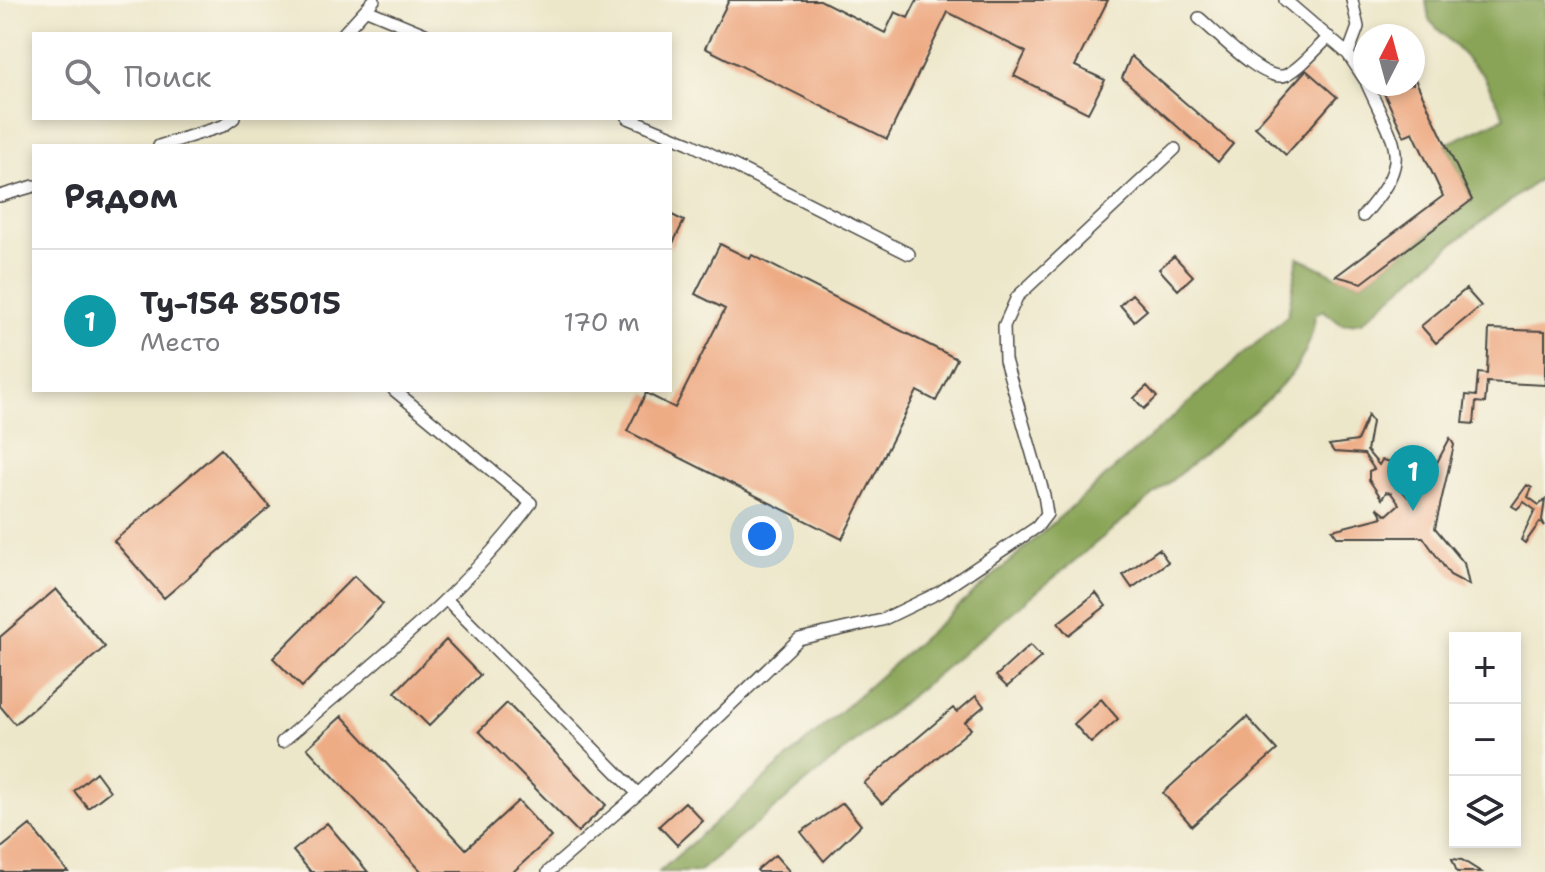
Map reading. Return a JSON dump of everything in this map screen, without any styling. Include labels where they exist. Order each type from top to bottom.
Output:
[{"type":"lane","points":[[1285,0],[1353,62]]},
{"type":"lane","points":[[1348,54],[1358,27],[1352,0]]},
{"type":"lane","points":[[345,32],[371,5],[421,32]]},
{"type":"lane","points":[[1199,18],[1261,71],[1275,78],[1287,75],[1329,37]]},
{"type":"lane","points":[[1363,216],[1391,184],[1397,166],[1393,143],[1372,96]]},
{"type":"lane","points":[[173,144],[223,126],[231,120]]},
{"type":"lane","points":[[633,120],[689,143],[909,254]]},
{"type":"lane","points":[[548,872],[638,794],[799,639],[882,620],[940,592],[1037,527],[1047,514],[1044,495],[1005,360],[1004,326],[1017,297],[1175,149]]},
{"type":"lane","points":[[0,196],[32,187]]},
{"type":"lane","points":[[282,742],[446,599],[500,545],[531,503],[396,392]]},
{"type":"lane","points":[[446,599],[638,794]]},
{"type":"green space","points":[[1426,0],[1545,0],[1545,175],[1452,244],[1362,322],[1342,325],[1323,310],[1315,315],[1311,335],[1295,370],[1269,398],[1224,437],[698,872],[659,872],[1288,315],[1298,257],[1336,276],[1362,283],[1472,200],[1446,144],[1505,117],[1483,75],[1429,20]]},
{"type":"building","points":[[729,0],[820,0],[885,33],[895,12],[908,18],[917,0],[1108,0],[1075,66],[1105,80],[1088,113],[1014,76],[1026,52],[948,12],[887,139],[705,48]]},
{"type":"building","points":[[1131,56],[1233,144],[1218,162],[1122,78]]},
{"type":"building","points":[[1306,70],[1337,97],[1286,155],[1255,127]]},
{"type":"building","points":[[1385,96],[1423,96],[1472,200],[1362,283],[1336,276],[1443,196],[1413,132],[1404,136]]},
{"type":"building","points":[[672,215],[684,221],[672,245]]},
{"type":"building","points":[[720,244],[750,259],[752,255],[957,359],[936,401],[917,391],[842,539],[627,431],[646,393],[675,408],[725,309],[695,294]]},
{"type":"building","points":[[1174,256],[1193,276],[1178,290],[1159,269]]},
{"type":"building","points":[[1466,289],[1481,306],[1436,343],[1421,326]]},
{"type":"building","points":[[1132,294],[1147,310],[1134,321],[1120,305]]},
{"type":"building","points":[[1489,329],[1545,331],[1545,385],[1487,382],[1485,403],[1476,402],[1474,424],[1463,423],[1466,395],[1476,396],[1478,373],[1487,374]]},
{"type":"building","points":[[1147,386],[1157,397],[1144,409],[1134,398]]},
{"type":"building","points":[[1368,415],[1372,422],[1367,451],[1379,465],[1382,460],[1392,462],[1407,479],[1400,482],[1399,487],[1408,497],[1422,488],[1417,476],[1425,485],[1450,438],[1454,445],[1435,528],[1464,563],[1469,585],[1450,575],[1423,537],[1337,537],[1332,530],[1383,517],[1377,507],[1387,515],[1399,504],[1391,493],[1386,492],[1382,499],[1369,480],[1369,471],[1374,469],[1364,454],[1334,452],[1329,445],[1357,441]]},
{"type":"building","points":[[221,449],[270,507],[164,598],[114,541]]},
{"type":"building","points":[[1527,485],[1532,488],[1528,497],[1539,505],[1545,500],[1542,520],[1545,526],[1540,522],[1525,543],[1521,540],[1535,510],[1524,502],[1517,509],[1512,506]]},
{"type":"building","points":[[1159,549],[1168,562],[1132,588],[1123,575]]},
{"type":"building","points":[[354,576],[383,604],[302,687],[273,658]]},
{"type":"building","points":[[56,589],[105,647],[15,724],[0,706],[0,637]]},
{"type":"building","points":[[1096,593],[1106,606],[1068,635],[1058,623]]},
{"type":"building","points":[[446,640],[480,675],[429,726],[395,692]]},
{"type":"building","points":[[1030,645],[1041,657],[1007,687],[996,676]]},
{"type":"building","points":[[976,696],[984,706],[965,722],[971,729],[882,804],[864,783],[953,708],[957,712]]},
{"type":"building","points":[[1101,699],[1118,719],[1091,743],[1074,724]]},
{"type":"building","points":[[507,703],[606,805],[578,832],[479,731]]},
{"type":"building","points":[[342,716],[466,849],[518,801],[551,837],[513,872],[422,872],[307,748]]},
{"type":"building","points":[[1247,717],[1277,750],[1192,826],[1163,793]]},
{"type":"building","points":[[96,772],[110,791],[88,808],[74,791]]},
{"type":"building","points":[[685,802],[703,821],[677,845],[659,826]]},
{"type":"building","points":[[843,803],[861,825],[824,861],[801,832]]},
{"type":"building","points":[[327,823],[368,872],[311,872],[293,851]]},
{"type":"building","points":[[30,825],[68,872],[0,872],[0,849]]},
{"type":"building","points":[[775,855],[790,872],[757,870]]},
{"type":"building","points":[[1452,859],[1462,860],[1481,872],[1457,872]]},
{"type":"place","name":"Ту-154 85015","points":[[1413,511]]}]
